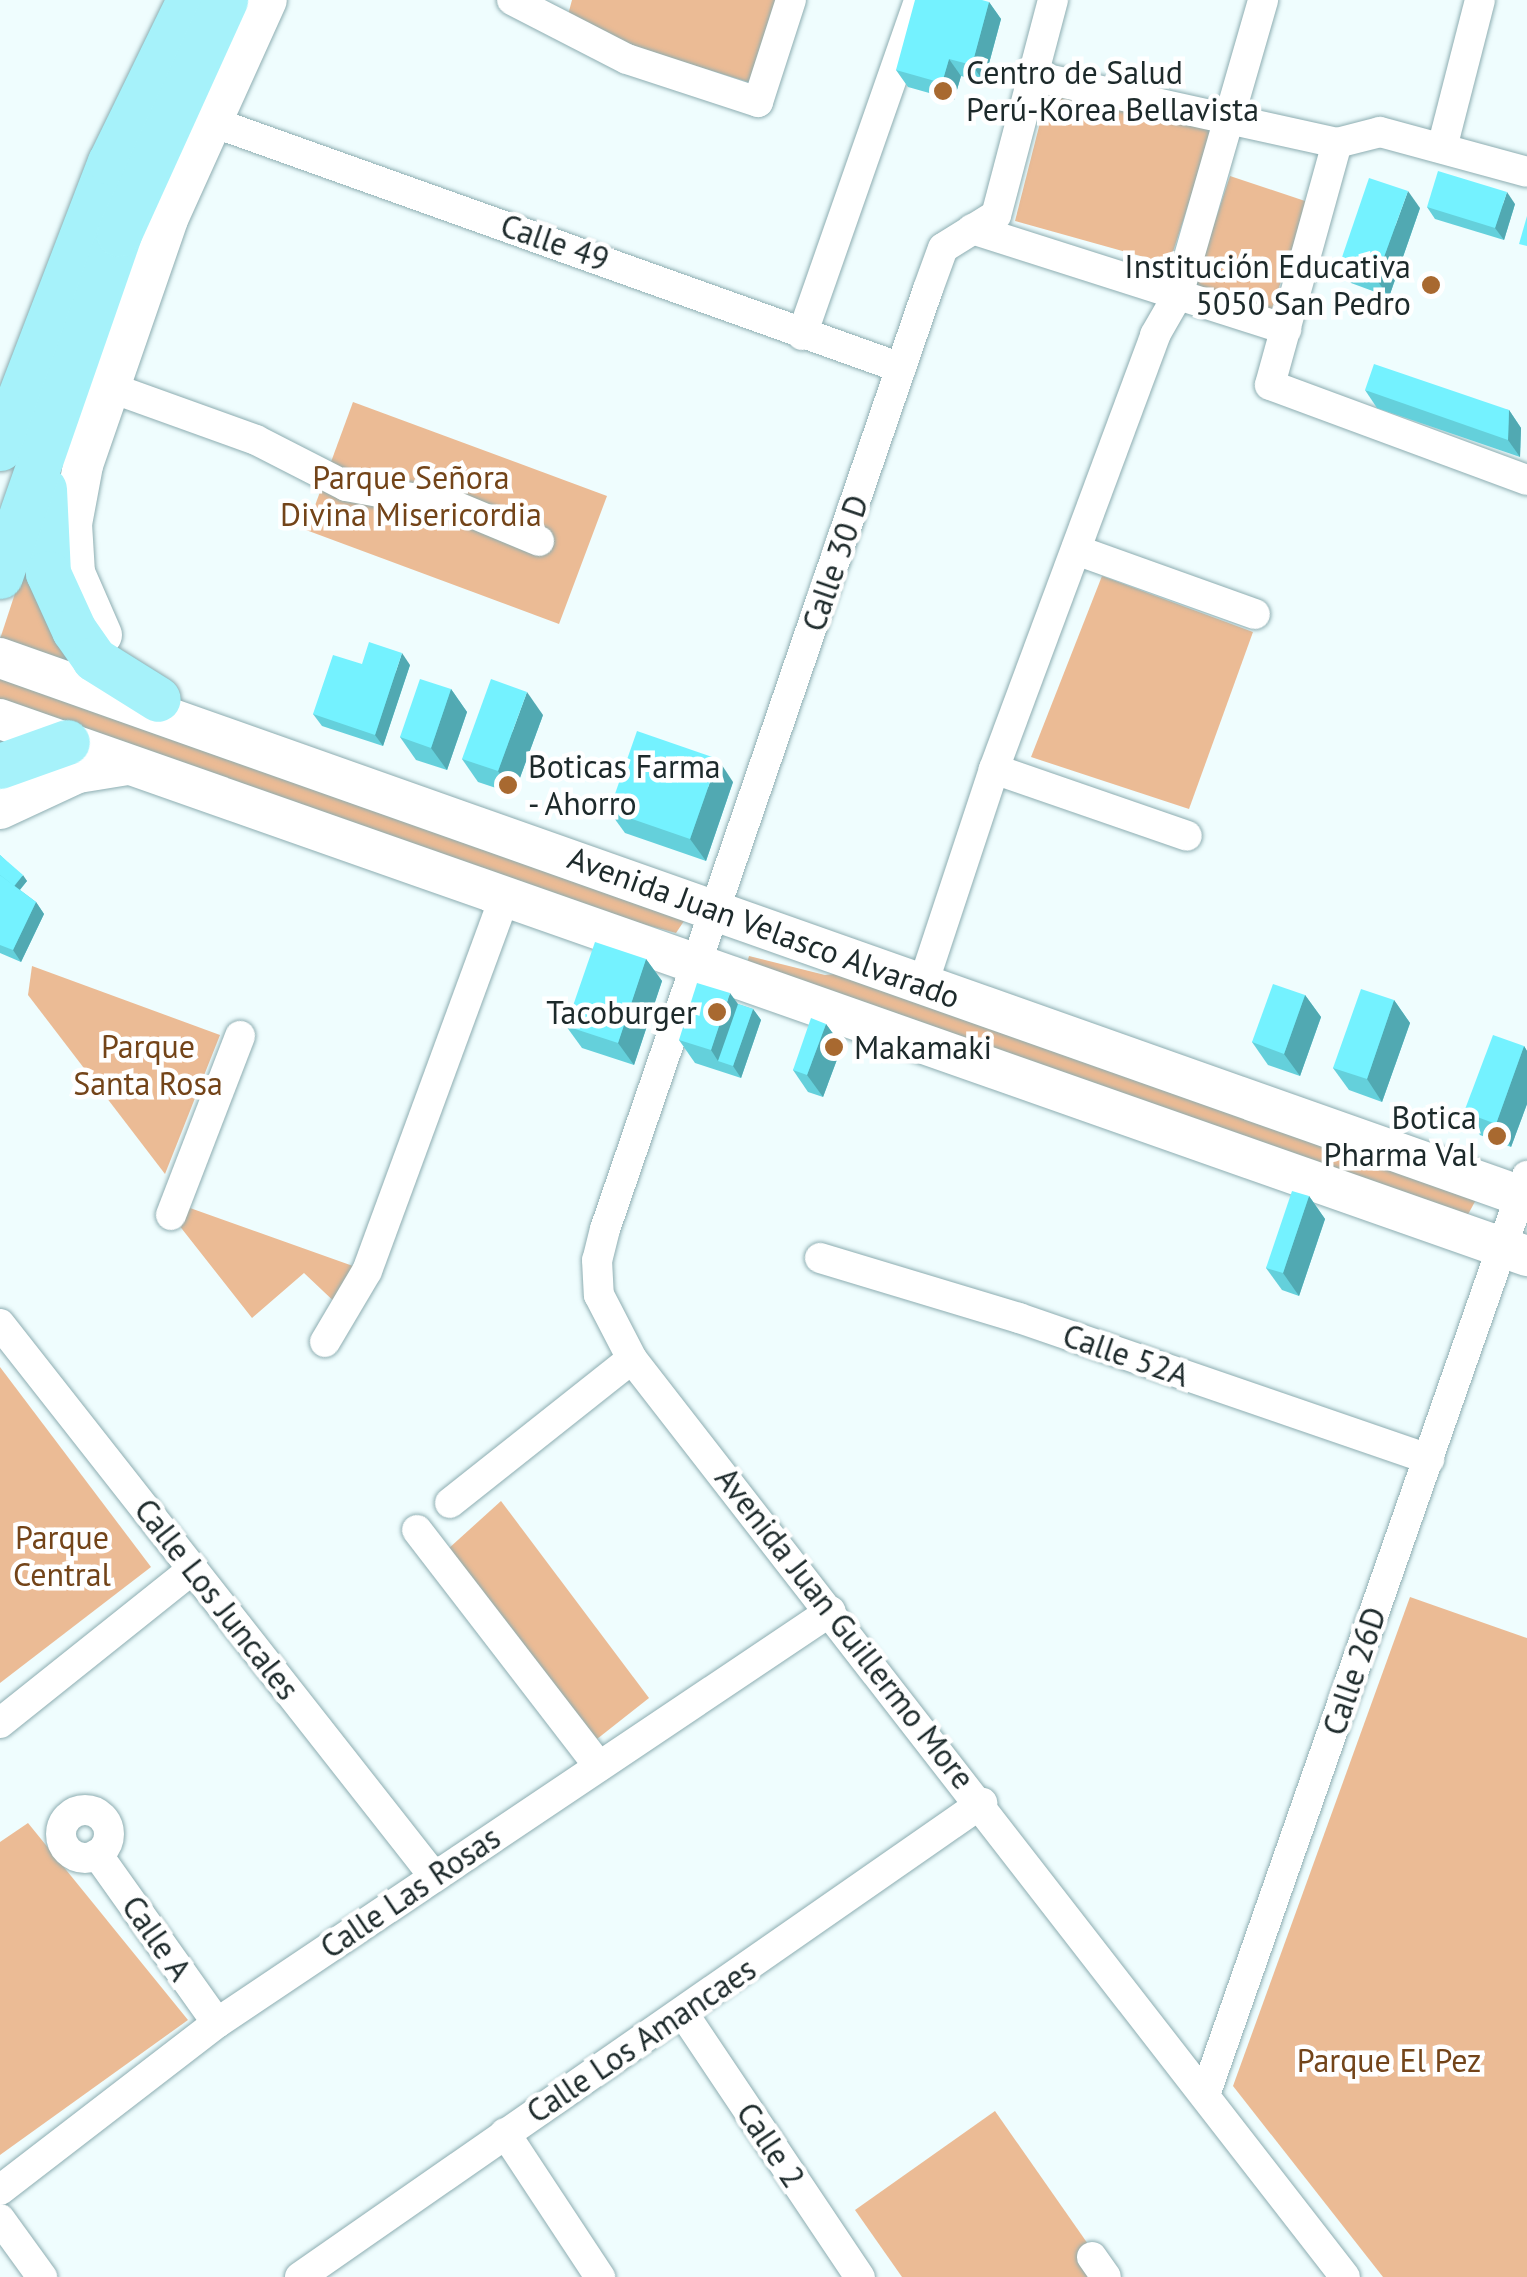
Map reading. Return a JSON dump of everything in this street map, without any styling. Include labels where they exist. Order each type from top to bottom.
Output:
[{"type":"main road","points":[[0,448],[110,162],[190,0]]},
{"type":"main road","points":[[0,576],[119,234],[225,0]]},
{"type":"main road","points":[[158,699],[114,654],[87,610],[75,573],[72,524],[106,386],[208,120],[267,0]]},
{"type":"main road","points":[[53,427],[42,535],[58,600],[94,659],[158,699],[237,739]]},
{"type":"main road","name":"Avenida Juan Velasco Alvarado","points":[[0,658],[716,912],[1525,1190]]},
{"type":"main road","name":"Avenida Juan Velasco Alvarado","points":[[0,719],[1515,1252]]},
{"type":"main road","points":[[0,766],[67,742]]},
{"type":"main road","points":[[0,809],[78,773],[132,764]]},
{"type":"street","points":[[511,2],[627,58],[758,102],[791,0]]},
{"type":"street","points":[[802,335],[920,0]]},
{"type":"street","name":"Calle 30 D","points":[[716,912],[943,248],[996,214],[1053,0]]},
{"type":"street","points":[[924,984],[994,768],[1156,335],[1178,295],[1263,0]]},
{"type":"street","points":[[1442,148],[1480,0]]},
{"type":"street","points":[[1033,76],[1232,116],[1337,143],[1380,132],[1527,172]]},
{"type":"street","name":"Calle 49","points":[[208,120],[901,368]]},
{"type":"street","points":[[1337,143],[1270,385],[1527,480]]},
{"type":"street","points":[[972,229],[1286,328]]},
{"type":"street","points":[[106,386],[256,440],[369,494],[455,506],[539,540]]},
{"type":"street","points":[[1076,550],[1256,614]]},
{"type":"street","points":[[994,768],[1187,836]]},
{"type":"street","points":[[324,1342],[367,1270],[504,899]]},
{"type":"street","name":"Avenida Juan Guillermo More","points":[[716,912],[597,1260],[599,1295],[632,1359],[982,1804],[1345,2277]]},
{"type":"street","points":[[172,1215],[240,1036]]},
{"type":"street","name":"Calle 26D","points":[[1205,2094],[1429,1460],[1515,1252],[1525,1190]]},
{"type":"street","name":"Calle 52A","points":[[820,1258],[1019,1318],[1429,1460]]},
{"type":"street","name":"Calle Los Juncales","points":[[0,1324],[14,1357],[194,1570],[433,1875]]},
{"type":"street","points":[[450,1504],[632,1359]]},
{"type":"street","points":[[417,1530],[599,1766]]},
{"type":"street","points":[[0,1723],[194,1570]]},
{"type":"street","name":"Calle Las Rosas","points":[[0,2190],[217,2023],[831,1611]]},
{"type":"street","name":"Calle Los Amancaes","points":[[300,2277],[982,1804]]},
{"type":"street","name":"Calle A","points":[[97,1854],[217,2023]]},
{"type":"street","name":"Calle 2","points":[[683,2013],[860,2277]]},
{"type":"street","points":[[505,2133],[600,2277]]},
{"type":"street","points":[[0,2218],[42,2277]]},
{"type":"green space","points":[[572,0],[780,0],[755,84],[565,26]]},
{"type":"green space","points":[[1047,95],[1213,129],[1169,264],[1015,221]]},
{"type":"green space","points":[[1230,176],[1308,202],[1271,311],[1194,285]]},
{"type":"green space","name":"Parque Señora Divina Misericordia","points":[[353,402],[607,496],[559,624],[306,530]]},
{"type":"green space","points":[[27,557],[75,664],[0,639]]},
{"type":"green space","points":[[1102,576],[1253,632],[1189,809],[1031,757]]},
{"type":"green space","points":[[0,668],[690,912],[676,933],[584,908],[0,700]]},
{"type":"green space","points":[[749,956],[825,975],[854,972],[1478,1196],[1465,1220],[745,969]]},
{"type":"green space","name":"Parque Santa Rosa","points":[[32,966],[220,1035],[165,1174],[28,995]]},
{"type":"green space","points":[[176,1203],[367,1271],[341,1308],[304,1273],[252,1318],[171,1215]]},
{"type":"green space","name":"Parque Central","points":[[0,1367],[151,1567],[0,1683]]},
{"type":"green space","points":[[501,1501],[649,1698],[597,1739],[448,1549]]},
{"type":"green space","name":"Parque El Pez","points":[[1410,1597],[1527,1638],[1527,2277],[1383,2277],[1233,2086]]},
{"type":"green space","points":[[28,1823],[188,2020],[0,2155],[0,1842]]},
{"type":"green space","points":[[995,2111],[1111,2277],[902,2277],[855,2210]]},
{"type":"building","points":[[915,0],[989,2],[972,65],[949,59],[942,83],[896,70]]},
{"type":"building","points":[[1438,171],[1507,192],[1495,228],[1427,207]]},
{"type":"building","points":[[1369,178],[1408,191],[1376,279],[1339,266]]},
{"type":"building","points":[[1527,216],[1527,246],[1519,244]]},
{"type":"building","points":[[1374,364],[1509,410],[1508,440],[1365,390]]},
{"type":"building","points":[[369,642],[402,653],[375,735],[313,714],[333,655],[362,664]]},
{"type":"building","points":[[420,679],[451,689],[431,748],[400,737]]},
{"type":"building","points":[[491,679],[527,692],[498,771],[462,759]]},
{"type":"building","points":[[637,731],[718,759],[690,839],[609,811]]},
{"type":"building","points":[[0,855],[23,875],[14,886],[0,875]]},
{"type":"building","points":[[0,875],[36,902],[13,950],[0,945]]},
{"type":"building","points":[[595,942],[646,959],[618,1043],[566,1026]]},
{"type":"building","points":[[697,983],[730,993],[711,1050],[679,1040]]},
{"type":"building","points":[[1273,984],[1305,995],[1284,1054],[1252,1042]]},
{"type":"building","points":[[1361,989],[1394,1000],[1367,1079],[1333,1068]]},
{"type":"building","points":[[738,1004],[753,1009],[733,1066],[718,1061]]},
{"type":"building","points":[[811,1018],[826,1024],[807,1075],[793,1070]]},
{"type":"building","points":[[1493,1035],[1524,1046],[1496,1124],[1464,1112]]},
{"type":"building","points":[[1292,1191],[1309,1196],[1283,1273],[1266,1268]]},
{"type":"place","name":"Centro de Salud Perú-Korea Bellavista","points":[[943,91]]},
{"type":"place","name":"Institución Educativa 5050 San Pedro","points":[[1431,285]]},
{"type":"place","name":"Boticas Farma - Ahorro","points":[[508,785]]},
{"type":"place","name":"Tacoburger","points":[[717,1012]]},
{"type":"place","name":"Makamaki","points":[[834,1047]]},
{"type":"place","name":"Botica Pharma Val","points":[[1497,1136]]}]
